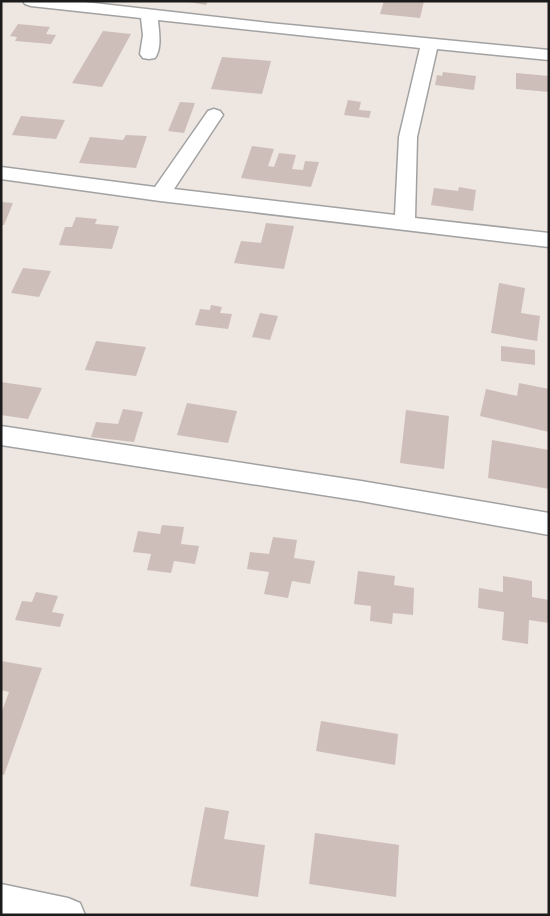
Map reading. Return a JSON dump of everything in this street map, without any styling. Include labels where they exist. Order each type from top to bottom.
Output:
[{"type":"street","points":[[31,1],[149,15],[549,54]]},
{"type":"street","points":[[149,15],[151,35],[149,54]]},
{"type":"street","points":[[405,222],[408,137],[430,43]]},
{"type":"street","points":[[160,195],[214,115]]},
{"type":"street","points":[[1,173],[160,195],[549,240]]},
{"type":"street","points":[[1,435],[361,491],[549,524]]},
{"type":"street","points":[[1,901],[68,915]]},
{"type":"building","points":[[183,1],[208,1],[206,5]]},
{"type":"building","points":[[384,1],[424,1],[420,18],[380,14]]},
{"type":"building","points":[[18,24],[50,27],[46,34],[56,35],[51,44],[15,41],[17,37],[10,36]]},
{"type":"building","points":[[103,31],[131,34],[102,87],[72,83]]},
{"type":"building","points":[[222,57],[271,61],[262,94],[211,89]]},
{"type":"building","points":[[443,72],[476,76],[474,90],[435,85],[437,75],[442,76]]},
{"type":"building","points":[[516,73],[549,76],[549,92],[516,89]]},
{"type":"building","points":[[348,100],[361,102],[359,110],[371,111],[369,118],[344,115]]},
{"type":"building","points":[[180,102],[195,103],[184,133],[168,131]]},
{"type":"building","points":[[21,116],[65,120],[56,139],[12,135]]},
{"type":"building","points":[[126,135],[147,136],[136,168],[79,163],[90,137],[123,140]]},
{"type":"building","points":[[252,146],[274,149],[268,166],[274,167],[279,153],[296,155],[292,169],[303,170],[305,161],[319,162],[311,187],[241,178]]},
{"type":"building","points":[[459,187],[476,190],[473,211],[431,205],[434,188],[458,191]]},
{"type":"building","points":[[1,202],[13,203],[4,225],[1,225]]},
{"type":"building","points":[[76,217],[97,219],[95,224],[119,226],[112,249],[59,245],[65,227],[72,227]]},
{"type":"building","points":[[266,223],[294,226],[284,269],[234,263],[241,241],[261,243]]},
{"type":"building","points":[[23,268],[51,271],[39,297],[11,293]]},
{"type":"building","points":[[499,283],[525,288],[521,313],[540,316],[537,341],[491,333]]},
{"type":"building","points":[[211,305],[222,307],[220,313],[232,314],[228,329],[195,325],[200,309],[210,310]]},
{"type":"building","points":[[260,313],[278,316],[270,340],[252,337]]},
{"type":"building","points":[[96,341],[146,347],[136,376],[85,370]]},
{"type":"building","points":[[501,346],[535,350],[535,365],[501,361]]},
{"type":"building","points":[[1,382],[42,388],[28,419],[1,415]]},
{"type":"building","points":[[519,383],[549,389],[549,432],[480,416],[486,389],[517,396]]},
{"type":"building","points":[[187,403],[237,411],[228,443],[177,435]]},
{"type":"building","points":[[123,409],[143,412],[134,442],[91,437],[96,422],[118,424]]},
{"type":"building","points":[[406,410],[449,416],[444,469],[400,463]]},
{"type":"building","points":[[492,440],[549,450],[549,489],[488,478]]},
{"type":"building","points":[[162,525],[184,527],[181,544],[199,546],[195,564],[174,561],[171,573],[147,570],[151,554],[133,552],[138,531],[160,534]]},
{"type":"building","points":[[273,537],[297,540],[294,558],[315,561],[310,584],[292,581],[288,598],[264,594],[269,572],[247,569],[250,552],[269,554]]},
{"type":"building","points":[[358,571],[395,576],[394,585],[414,588],[413,615],[393,613],[392,624],[370,621],[371,606],[354,604]]},
{"type":"building","points":[[503,576],[532,581],[532,597],[549,600],[549,623],[529,620],[528,644],[502,640],[504,612],[478,608],[479,588],[503,592]]},
{"type":"building","points":[[36,592],[58,596],[52,612],[64,614],[60,627],[15,620],[22,601],[32,602]]},
{"type":"building","points":[[1,661],[42,668],[4,775],[1,774],[1,714],[9,692],[1,690]]},
{"type":"building","points":[[321,721],[398,734],[395,765],[316,751]]},
{"type":"building","points":[[205,807],[229,811],[224,839],[265,845],[258,897],[190,886]]},
{"type":"building","points":[[315,833],[399,845],[396,897],[309,884]]}]
